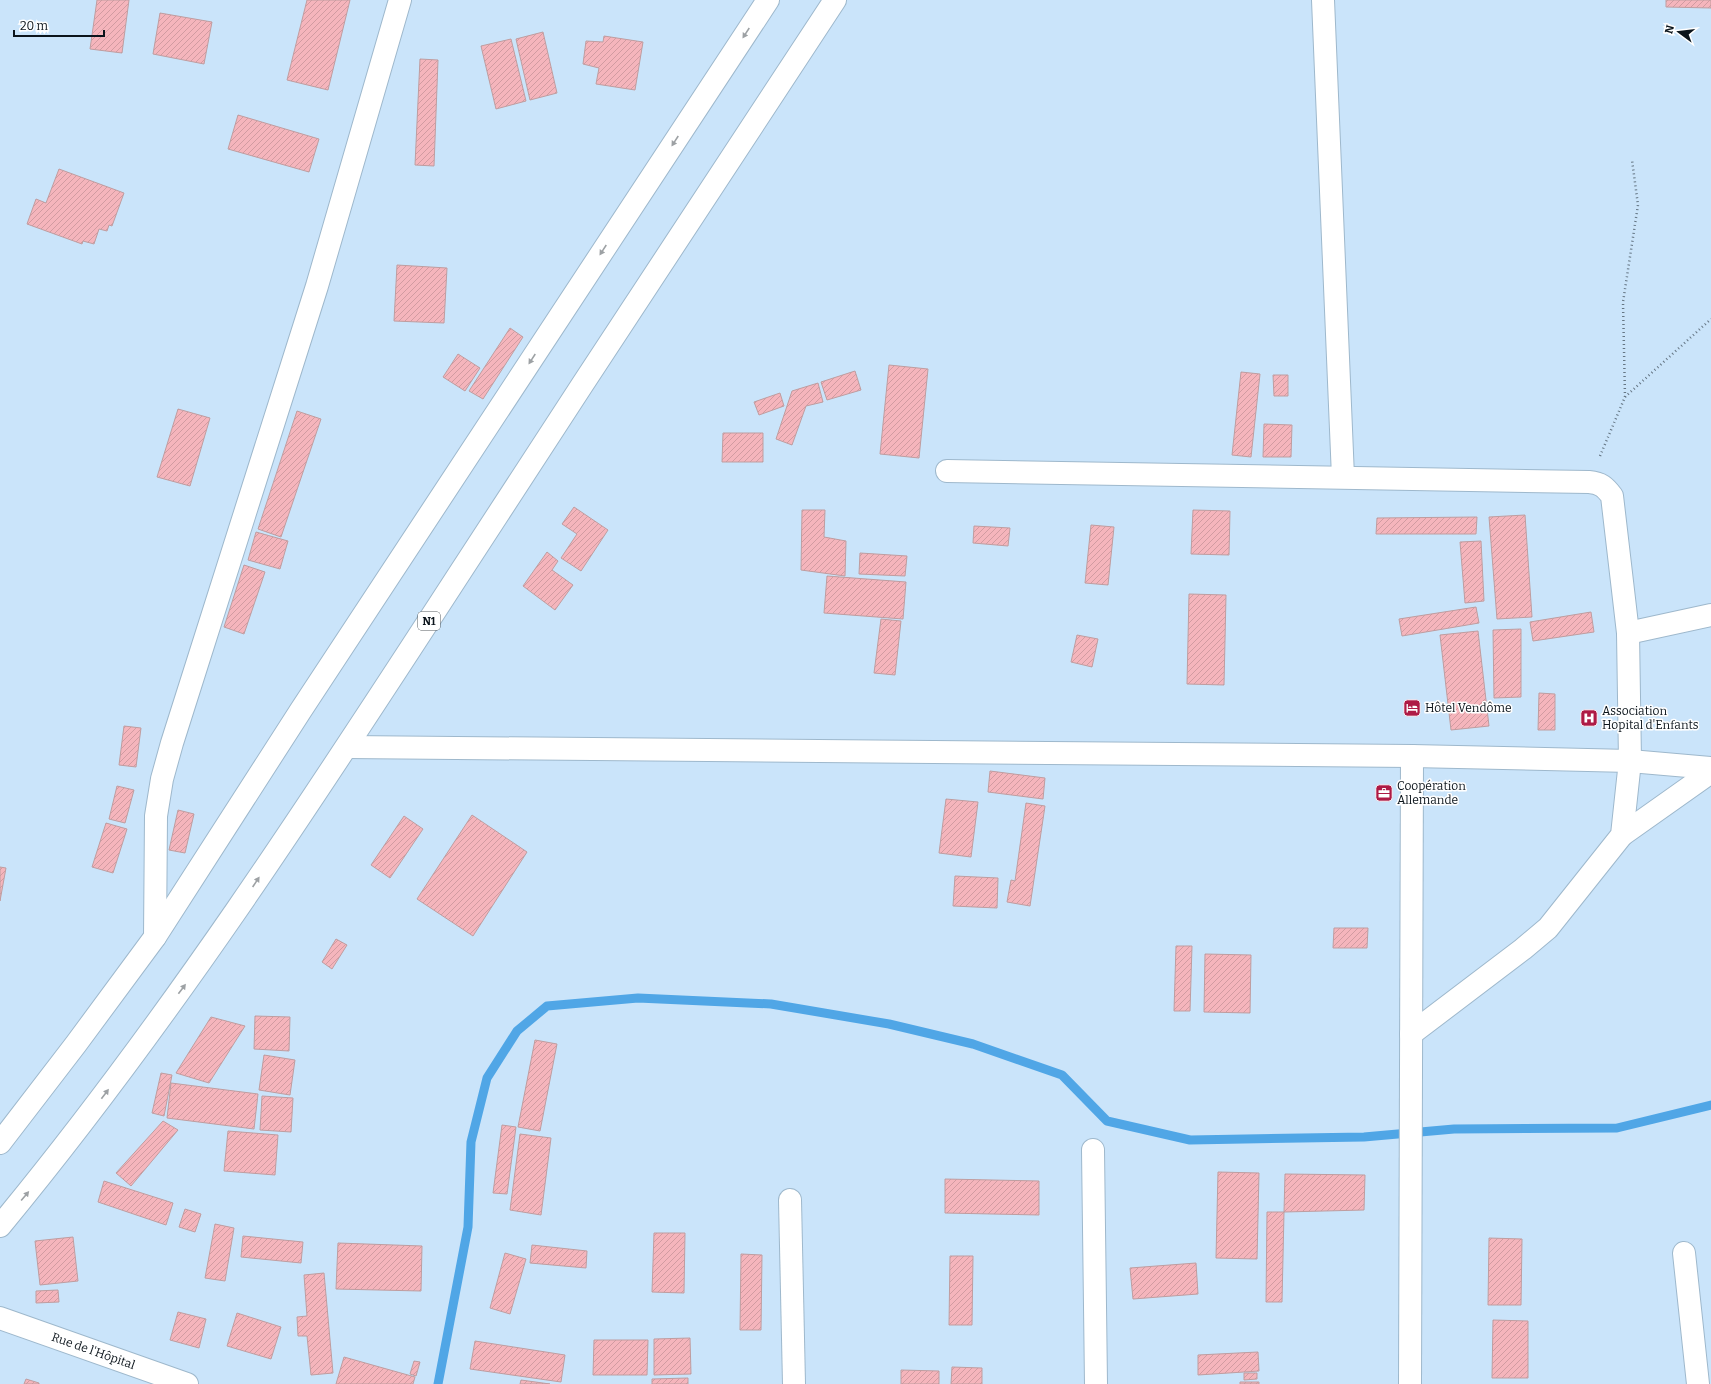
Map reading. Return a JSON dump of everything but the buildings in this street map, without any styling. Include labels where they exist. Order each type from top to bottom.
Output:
[{"type":"main road","points":[[155,937],[156,816],[164,772],[317,286],[400,0]]},
{"type":"main road","points":[[0,1143],[76,1044],[155,937],[301,710],[768,0]]},
{"type":"main road","name":"N1","points":[[0,1226],[59,1155],[193,975],[347,746],[834,0]]},
{"type":"main road","points":[[1323,0],[1343,477]]},
{"type":"main road","points":[[947,470],[1600,483],[1612,496],[1628,633],[1630,761],[1622,836]]},
{"type":"main road","points":[[1628,633],[1711,615]]},
{"type":"main road","points":[[347,746],[1412,756],[1630,761],[1711,768]]},
{"type":"main road","points":[[1410,1384],[1412,756]]},
{"type":"main road","points":[[1411,1034],[1524,949],[1548,928],[1622,836],[1711,772]]},
{"type":"main road","points":[[1093,1150],[1096,1384]]},
{"type":"main road","points":[[790,1200],[794,1384]]},
{"type":"main road","points":[[1684,1253],[1698,1384]]},
{"type":"main road","name":"Rue de l'Hôpital","points":[[0,1318],[187,1384]]},
{"type":"path","points":[[1589,482],[1625,397],[1623,302],[1638,205],[1632,160]]},
{"type":"path","points":[[1625,397],[1711,319]]},
{"type":"waterway","points":[[438,1384],[468,1227],[471,1142],[487,1078],[517,1031],[547,1006],[638,998],[771,1004],[889,1024],[973,1044],[1062,1075],[1107,1121],[1190,1140],[1364,1137],[1454,1129],[1617,1128],[1711,1105]]},
{"type":"place","name":"Hôtel Vendôme","points":[[1412,708]]},
{"type":"place","name":"Association Hopital d'Enfants","points":[[1589,718]]},
{"type":"place","name":"Coopération Allemande","points":[[1384,793]]}]
